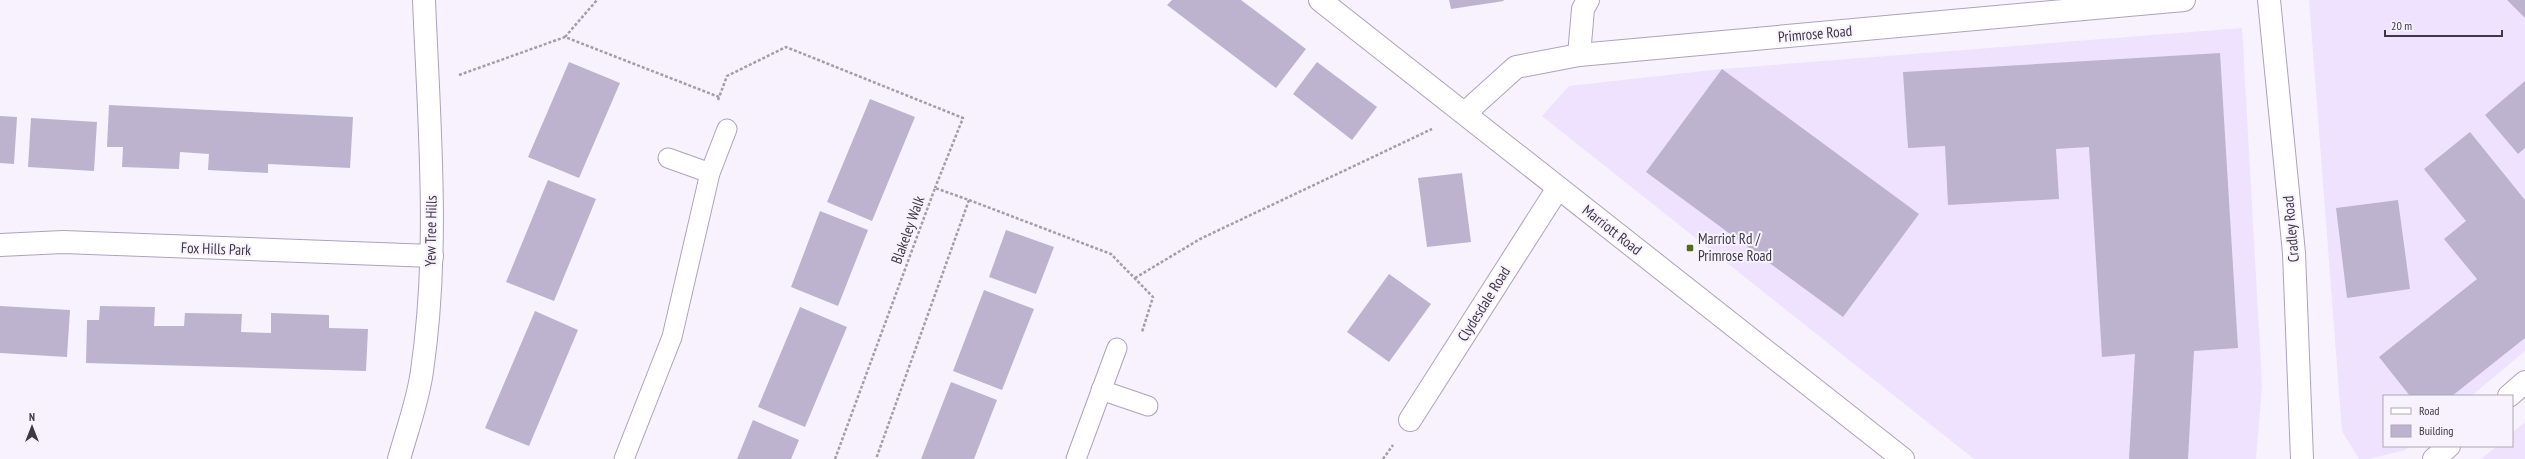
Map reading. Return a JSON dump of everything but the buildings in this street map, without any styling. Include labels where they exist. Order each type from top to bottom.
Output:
[{"type":"street","name":"Yew Tree Hills","points":[[399,459],[422,372],[432,256],[429,86],[424,0]]},
{"type":"street","name":"Marriott Road","points":[[1320,0],[1903,459]]},
{"type":"street","points":[[1579,55],[1583,9],[1588,0]]},
{"type":"street","name":"Primrose Road","points":[[1465,113],[1516,67],[1579,55],[2184,0]]},
{"type":"street","name":"Cradley Road","points":[[2269,0],[2294,253],[2302,459]]},
{"type":"street","name":"Clydesdale Road","points":[[1410,420],[1558,188]]},
{"type":"street","name":"Fox Hills Park","points":[[0,244],[63,242],[432,256]]},
{"type":"street","points":[[2510,395],[2525,382]]},
{"type":"street","points":[[2434,459],[2448,447]]},
{"type":"lane","points":[[624,459],[672,337],[710,173],[726,129]]},
{"type":"lane","points":[[668,158],[710,173]]},
{"type":"lane","points":[[1076,459],[1117,348]]},
{"type":"lane","points":[[1101,390],[1148,406]]},
{"type":"path","points":[[429,86],[565,37],[597,0]]},
{"type":"path","points":[[565,37],[719,97]]},
{"type":"path","points":[[716,104],[727,76],[786,47],[963,118],[935,188]]},
{"type":"path","points":[[1135,278],[1200,239],[1465,113]]},
{"type":"path","name":"Blakeley Walk","points":[[835,459],[935,188],[1111,254],[1153,297],[1137,350],[1117,348]]},
{"type":"path","points":[[876,459],[969,200]]},
{"type":"shaded area","points":[[2309,0],[2525,0],[2525,351],[2472,395],[2383,395],[2383,447],[2409,447],[2405,450],[2369,459],[2359,459],[2342,431]]},
{"type":"shaded area","points":[[2242,28],[2262,385],[2256,459],[1974,459],[1542,116],[1569,86],[1722,69]]},
{"type":"shaded area","points":[[2525,422],[2525,459],[2481,459],[2496,447],[2513,447],[2513,432]]},
{"type":"place","name":"Marriot Rd / Primrose Road","points":[[1690,248]]}]
